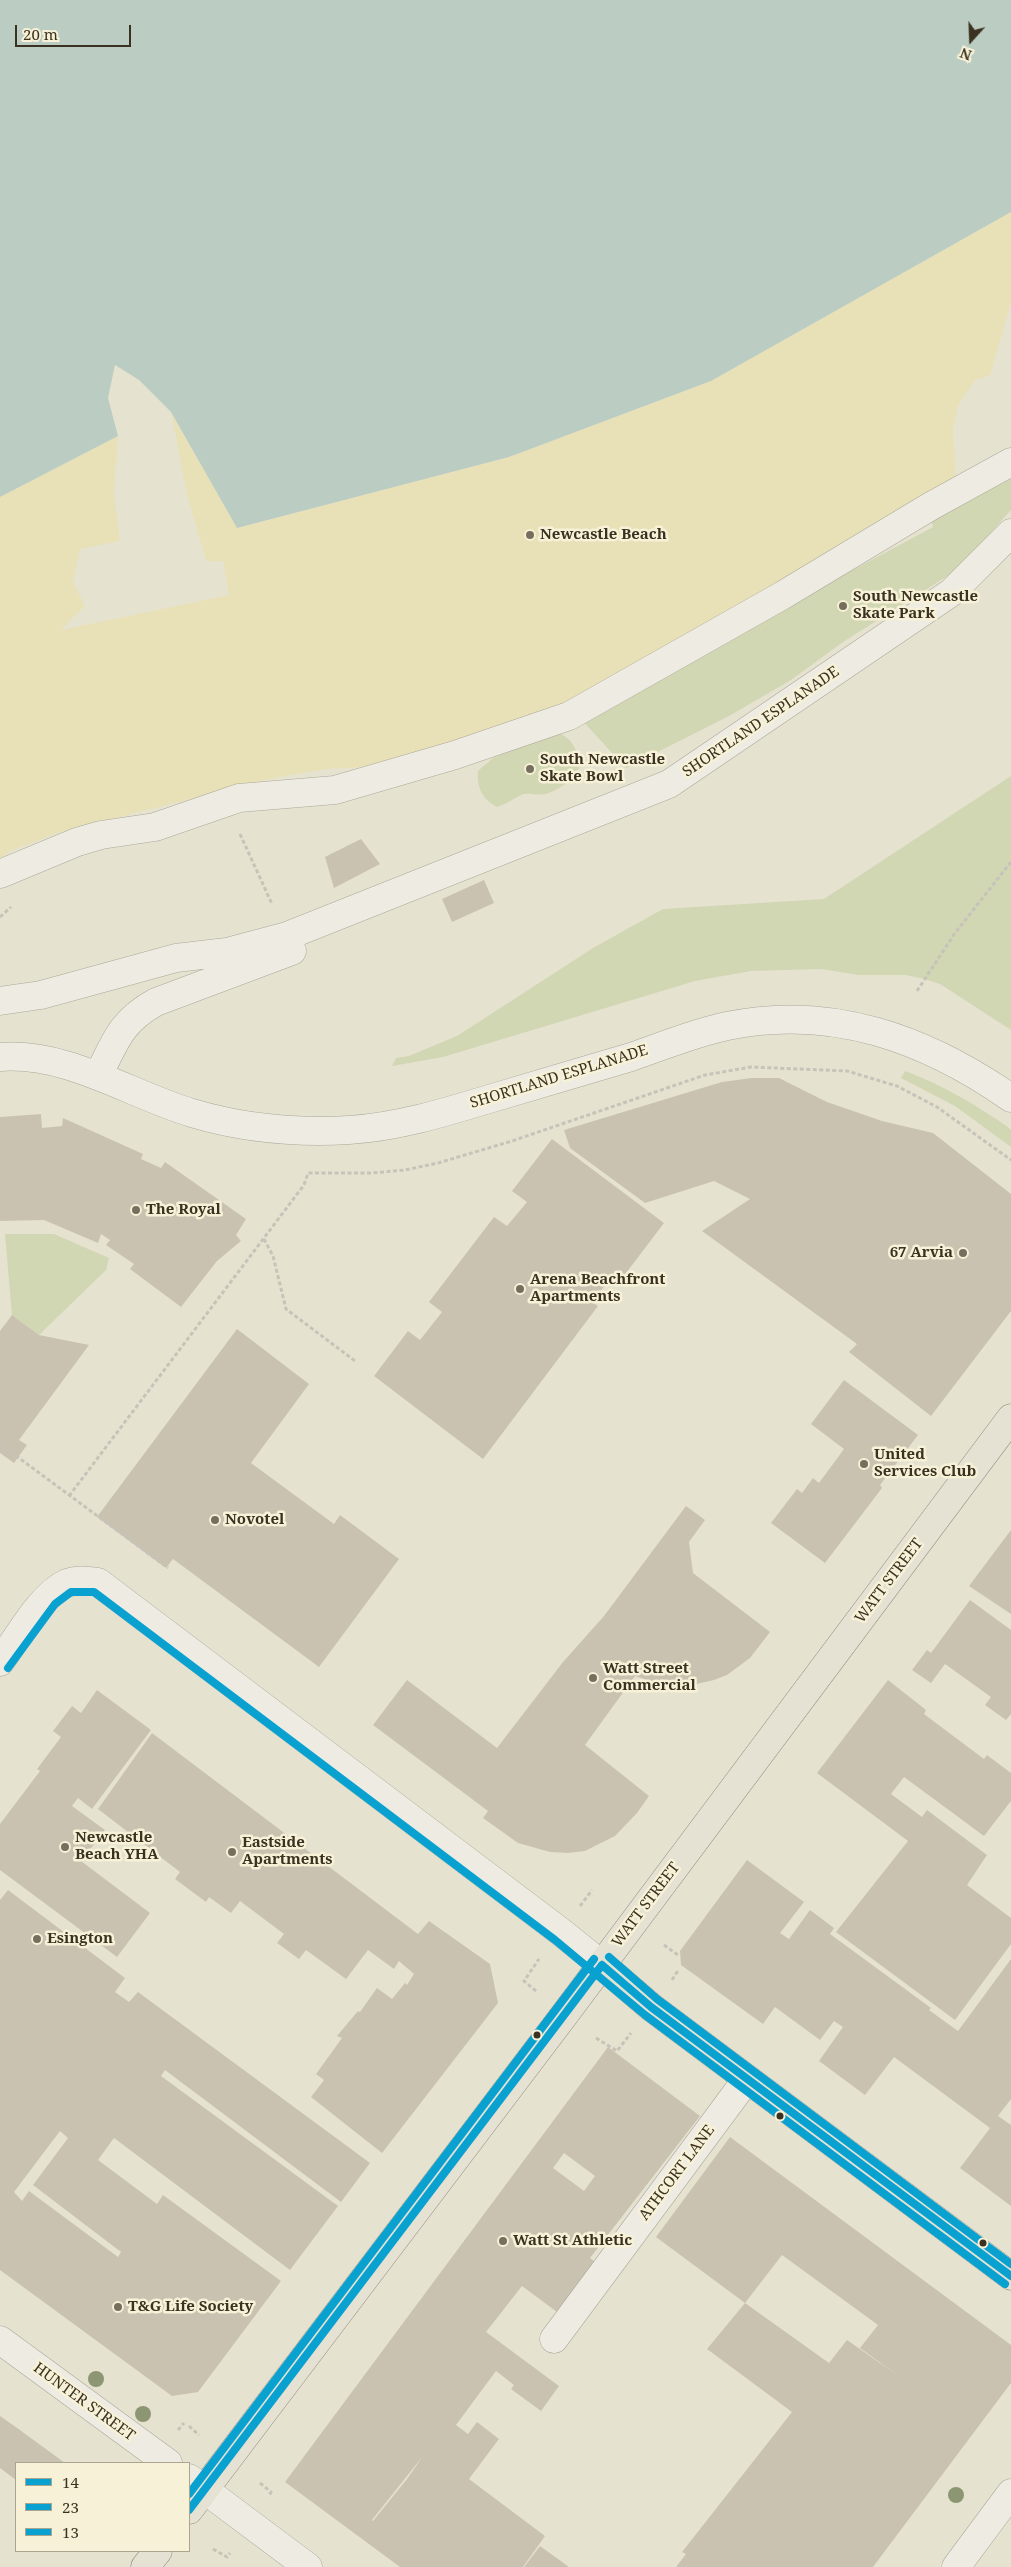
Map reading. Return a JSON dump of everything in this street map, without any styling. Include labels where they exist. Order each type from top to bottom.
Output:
[{"type":"main road","name":"WATT STREET","points":[[194,2492],[602,1965],[1011,1418]]},
{"type":"main road","points":[[602,1965],[651,2006],[747,2079],[1011,2276]]},
{"type":"main road","points":[[145,2567],[157,2552]]},
{"type":"street","points":[[0,874],[77,842],[101,835],[155,827],[239,798],[335,790],[455,756],[569,716],[783,595],[931,506],[1011,462]]},
{"type":"street","name":"SHORTLAND ESPLANADE","points":[[0,1001],[72,988],[176,958],[227,952],[287,936],[669,784],[952,592],[1011,533]]},
{"type":"street","points":[[98,1076],[122,1029],[140,1011],[156,1002],[363,923]]},
{"type":"street","name":"SHORTLAND ESPLANADE","points":[[0,1057],[42,1059],[98,1076],[192,1113],[224,1120],[271,1129],[350,1130],[423,1119],[634,1056],[689,1036],[728,1026],[760,1021],[796,1020],[836,1022],[913,1042],[952,1060],[1011,1098]]},
{"type":"street","points":[[0,1662],[46,1600],[56,1590],[68,1583],[82,1580],[98,1582],[602,1965]]},
{"type":"street","name":"ATHCORT LANE","points":[[554,2338],[747,2079]]},
{"type":"street","name":"HUNTER STREET","points":[[0,2340],[167,2462]]},
{"type":"street","points":[[194,2492],[308,2567]]},
{"type":"street","points":[[956,2567],[1011,2493]]},
{"type":"path","points":[[241,835],[275,911]]},
{"type":"path","points":[[917,991],[955,934],[1011,862]]},
{"type":"path","points":[[70,1496],[304,1186],[308,1173],[372,1173],[438,1163],[512,1141],[705,1075],[751,1067],[847,1071],[896,1086],[937,1107],[1011,1160]]},
{"type":"path","points":[[264,1239],[272,1256],[286,1309],[356,1360]]},
{"type":"path","points":[[0,1444],[168,1568]]},
{"type":"path","points":[[579,1907],[592,1890]]},
{"type":"path","points":[[664,1945],[678,1955]]},
{"type":"path","points":[[536,1990],[524,1981],[541,1957]]},
{"type":"path","points":[[672,1980],[680,1969]]},
{"type":"path","points":[[596,2038],[617,2051],[633,2030]]},
{"type":"path","points":[[189,2426],[199,2435]]},
{"type":"path","points":[[260,2483],[271,2492]]},
{"type":"path","points":[[213,2548],[227,2557]]},
{"type":"green space","name":"South Newcastle Skate Park","points":[[1011,476],[1011,510],[957,570],[843,642],[791,680],[729,716],[626,768],[579,717],[933,527],[931,519]]},
{"type":"green space","name":"South Newcastle Skate Bowl","points":[[555,732],[569,740],[575,747],[582,762],[572,778],[551,792],[539,795],[524,794],[497,807],[484,797],[479,788],[478,771],[493,758]]},
{"type":"green space","points":[[1011,776],[1011,1030],[940,984],[925,979],[905,975],[859,975],[821,969],[751,971],[695,981],[443,1057],[392,1066],[396,1058],[409,1056],[457,1036],[593,948],[663,909],[824,899]]},
{"type":"green space","points":[[905,1071],[932,1082],[958,1096],[1008,1127],[1011,1130],[1011,1147],[955,1106],[901,1078]]},
{"type":"green space","points":[[5,1234],[54,1234],[109,1258],[106,1270],[39,1335],[12,1315]]},
{"type":"sand","name":"Newcastle Beach","points":[[1011,212],[1011,302],[990,376],[976,379],[958,405],[953,430],[956,479],[589,694],[389,766],[326,769],[270,779],[60,832],[13,850],[0,858],[0,497],[118,436],[114,493],[120,541],[80,549],[73,582],[85,606],[61,630],[229,595],[223,561],[206,561],[187,495],[171,412],[237,528],[509,457],[711,381]]},
{"type":"shaded area","points":[[0,0],[1011,0],[1011,212],[711,381],[509,457],[237,528],[171,412],[139,380],[115,365],[108,398],[118,436],[0,497]]},
{"type":"building","points":[[361,839],[380,864],[334,888],[325,857]]},
{"type":"building","points":[[484,880],[494,903],[452,922],[442,899]]},
{"type":"building","points":[[752,1078],[779,1078],[827,1102],[882,1121],[933,1133],[1011,1194],[1011,1311],[931,1416],[849,1352],[857,1344],[702,1231],[750,1199],[714,1181],[645,1203],[570,1148],[564,1130],[722,1082]]},
{"type":"building","name":"The Royal","points":[[41,1114],[42,1128],[62,1126],[63,1118],[143,1154],[141,1159],[161,1168],[165,1162],[246,1219],[236,1235],[241,1241],[217,1261],[181,1307],[130,1269],[134,1264],[106,1245],[110,1240],[101,1234],[98,1243],[44,1220],[0,1221],[0,1117]]},
{"type":"building","name":"Arena Beachfront Apartments","points":[[552,1139],[664,1223],[623,1277],[616,1271],[592,1302],[598,1306],[483,1459],[374,1376],[408,1331],[420,1340],[442,1312],[429,1302],[494,1217],[507,1226],[527,1202],[512,1191]]},
{"type":"building","points":[[12,1315],[39,1335],[89,1345],[19,1440],[27,1445],[14,1463],[0,1453],[0,1331]]},
{"type":"building","name":"Novotel","points":[[237,1329],[309,1384],[251,1463],[334,1524],[340,1515],[399,1559],[319,1667],[173,1559],[166,1568],[97,1517]]},
{"type":"building","name":"United Services Club","points":[[844,1380],[918,1435],[880,1485],[882,1488],[825,1563],[771,1523],[797,1489],[802,1493],[813,1478],[819,1483],[844,1449],[811,1424]]},
{"type":"building","name":"Watt Street Commercial","points":[[686,1506],[705,1520],[689,1542],[693,1573],[770,1632],[750,1658],[727,1675],[714,1680],[683,1687],[667,1686],[635,1676],[585,1745],[649,1796],[637,1813],[615,1836],[585,1851],[568,1853],[550,1852],[518,1843],[483,1818],[488,1811],[373,1725],[407,1680],[497,1748],[563,1662],[604,1616]]},
{"type":"building","points":[[1011,1530],[1011,1614],[969,1586]]},
{"type":"building","points":[[970,1600],[1011,1630],[1011,1714],[1006,1720],[985,1705],[991,1697],[945,1664],[931,1683],[912,1670],[927,1650],[931,1653]]},
{"type":"building","points":[[888,1680],[926,1710],[924,1714],[984,1759],[987,1755],[1011,1773],[1011,1801],[984,1836],[904,1777],[891,1794],[922,1817],[927,1810],[987,1855],[967,1885],[1011,1918],[1011,1944],[955,2020],[836,1932],[908,1841],[817,1773]]},
{"type":"building","name":"Newcastle Beach YHA","points":[[97,1690],[151,1730],[92,1809],[78,1798],[72,1806],[105,1830],[81,1861],[150,1913],[117,1957],[0,1870],[0,1824],[40,1771],[37,1769],[61,1737],[53,1731],[72,1706],[81,1713]]},
{"type":"building","points":[[152,1733],[418,1934],[429,1921],[490,1964],[498,2003],[382,2153],[311,2097],[324,2080],[316,2074],[342,2038],[337,2036],[358,2011],[360,2012],[377,1988],[392,1999],[405,1983],[407,1985],[414,1974],[399,1961],[394,1969],[368,1950],[346,1979],[306,1950],[299,1959],[277,1943],[284,1934],[240,1901],[231,1913],[209,1897],[206,1902],[175,1879],[180,1872],[98,1809]]},
{"type":"building","points":[[747,1860],[804,1902],[780,1933],[789,1939],[810,1910],[834,1928],[830,1934],[931,2008],[929,2010],[958,2031],[1011,1959],[1011,2099],[998,2116],[1011,2125],[1011,2206],[960,2168],[990,2128],[894,2057],[865,2095],[819,2061],[843,2027],[834,2021],[820,2040],[775,2007],[763,2024],[681,1965],[680,1951]]},
{"type":"building","points":[[8,1890],[125,1978],[115,1992],[129,2002],[138,1992],[370,2163],[341,2202],[165,2070],[161,2076],[338,2206],[290,2270],[114,2138],[98,2160],[157,2204],[163,2195],[281,2281],[198,2392],[172,2396],[0,2270],[0,1900]],"holes":[[[60,2131],[68,2138],[33,2185],[121,2252],[118,2257],[29,2191],[22,2201],[14,2192]]]},
{"type":"building","points":[[608,2047],[700,2116],[590,2258],[595,2262],[557,2312],[522,2286],[486,2332],[559,2386],[541,2411],[511,2389],[514,2385],[496,2371],[456,2425],[468,2434],[477,2422],[499,2439],[469,2479],[545,2536],[523,2567],[400,2567],[285,2482]],"holes":[[[564,2153],[595,2176],[584,2191],[553,2168]],[[423,2456],[407,2479],[373,2521],[372,2520]]]},
{"type":"building","points":[[730,2137],[1011,2345],[1011,2383],[873,2567],[676,2567],[686,2554],[682,2552],[792,2412],[707,2349],[745,2303],[656,2237]],"holes":[[[782,2255],[878,2325],[860,2348],[900,2377],[847,2340],[829,2363],[745,2303]]]},
{"type":"building","points":[[0,2416],[64,2462],[15,2462],[15,2479],[0,2468]]},
{"type":"building","points":[[540,2546],[569,2567],[524,2567]]},
{"type":"transit line","name":"23","points":[[8,1668],[55,1604],[71,1592],[94,1592],[555,1940],[645,2015],[1005,2284]]},
{"type":"transit line","name":"13","points":[[609,1957],[657,1999],[1011,2264]]},
{"type":"transit line","name":"13","points":[[190,2493],[594,1959]]},
{"type":"transit line","name":"14","points":[[602,1965],[651,2007],[1011,2276]]},
{"type":"transit line","name":"14","points":[[190,2509],[602,1965]]},
{"type":"place","name":"Newcastle Beach","points":[[530,535]]},
{"type":"place","name":"South Newcastle Skate Park","points":[[843,606]]},
{"type":"place","name":"South Newcastle Skate Bowl","points":[[530,769]]},
{"type":"place","name":"The Royal","points":[[136,1210]]},
{"type":"place","name":"67 Arvia","points":[[963,1253]]},
{"type":"place","name":"Arena Beachfront Apartments","points":[[520,1289]]},
{"type":"place","name":"United Services Club","points":[[864,1464]]},
{"type":"place","name":"Novotel","points":[[215,1520]]},
{"type":"place","name":"Watt Street Commercial","points":[[593,1678]]},
{"type":"place","name":"Newcastle Beach YHA","points":[[65,1847]]},
{"type":"place","name":"Eastside Apartments","points":[[232,1852]]},
{"type":"place","name":"Esington","points":[[37,1939]]},
{"type":"place","name":"Watt St Athletic","points":[[503,2241]]},
{"type":"place","name":"T&G Life Society","points":[[118,2307]]}]
